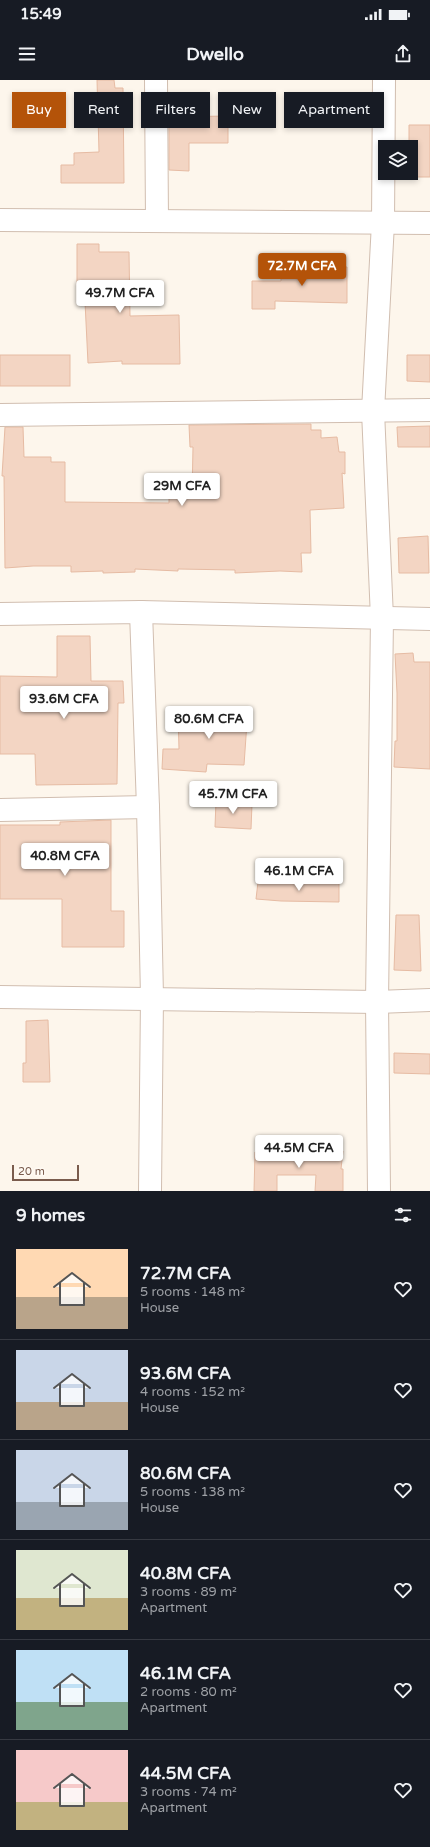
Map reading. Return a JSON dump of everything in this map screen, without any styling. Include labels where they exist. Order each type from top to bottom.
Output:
[{"type":"street","points":[[156,80],[157,221]]},
{"type":"street","points":[[379,1191],[377,1002],[382,618],[373,411],[383,223],[384,80]]},
{"type":"street","points":[[0,220],[430,223]]},
{"type":"street","points":[[0,415],[430,410]]},
{"type":"street","points":[[141,612],[148,807],[152,997],[150,1191]]},
{"type":"street","points":[[0,614],[141,612],[430,618]]},
{"type":"street","points":[[0,810],[148,807]]},
{"type":"street","points":[[0,996],[152,997],[377,1002],[430,1000]]},
{"type":"building","points":[[97,80],[114,80],[115,88],[123,88],[123,92],[97,92]]},
{"type":"building","points":[[210,116],[218,116],[218,128],[228,128],[228,143],[189,143],[189,171],[169,170],[169,128],[210,128]]},
{"type":"building","points":[[409,125],[430,125],[430,177],[418,177],[418,140],[409,140]]},
{"type":"building","points":[[98,128],[123,128],[124,183],[61,183],[61,165],[74,165],[74,153],[99,152]]},
{"type":"building","points":[[77,244],[99,244],[99,252],[129,252],[130,316],[179,315],[180,364],[122,364],[122,361],[88,363],[85,302],[77,302]]},
{"type":"building","points":[[281,266],[347,267],[347,303],[275,301],[275,309],[252,309],[252,281],[281,281]]},
{"type":"building","points":[[0,355],[70,355],[70,386],[0,386]]},
{"type":"building","points":[[407,355],[430,355],[430,382],[407,381]]},
{"type":"building","points":[[311,424],[311,430],[321,430],[321,438],[337,437],[339,452],[345,452],[345,474],[342,473],[344,508],[310,510],[311,553],[301,553],[302,572],[280,571],[235,573],[235,570],[178,569],[178,571],[135,569],[135,572],[103,573],[103,571],[71,572],[71,566],[5,568],[4,476],[2,476],[5,427],[23,427],[24,457],[51,457],[51,462],[65,462],[65,502],[169,503],[169,497],[192,497],[193,447],[190,447],[189,425]]},
{"type":"building","points":[[430,426],[430,447],[398,447],[397,427]]},
{"type":"building","points":[[428,536],[429,573],[399,573],[398,538]]},
{"type":"building","points":[[57,636],[90,636],[91,681],[123,681],[124,703],[118,703],[117,784],[36,785],[35,754],[0,754],[0,676],[57,677]]},
{"type":"building","points":[[413,653],[414,662],[430,662],[430,769],[394,767],[395,741],[397,741],[395,654]]},
{"type":"building","points":[[226,707],[248,708],[244,765],[207,764],[206,772],[162,769],[163,749],[179,749],[178,712],[226,712]]},
{"type":"building","points":[[216,801],[252,804],[251,829],[215,827]]},
{"type":"building","points":[[111,820],[111,911],[124,911],[124,947],[62,947],[62,899],[0,899],[0,825],[60,825],[60,822]]},
{"type":"building","points":[[258,882],[339,883],[339,902],[256,899]]},
{"type":"building","points":[[396,915],[419,915],[421,971],[394,970]]},
{"type":"building","points":[[48,1020],[50,1082],[23,1082],[23,1063],[26,1063],[26,1021]]},
{"type":"building","points":[[394,1053],[430,1054],[430,1074],[394,1073]]},
{"type":"building","points":[[285,1150],[343,1151],[341,1169],[343,1169],[343,1191],[315,1191],[316,1175],[277,1175],[277,1191],[254,1191],[255,1152],[285,1153]]}]
